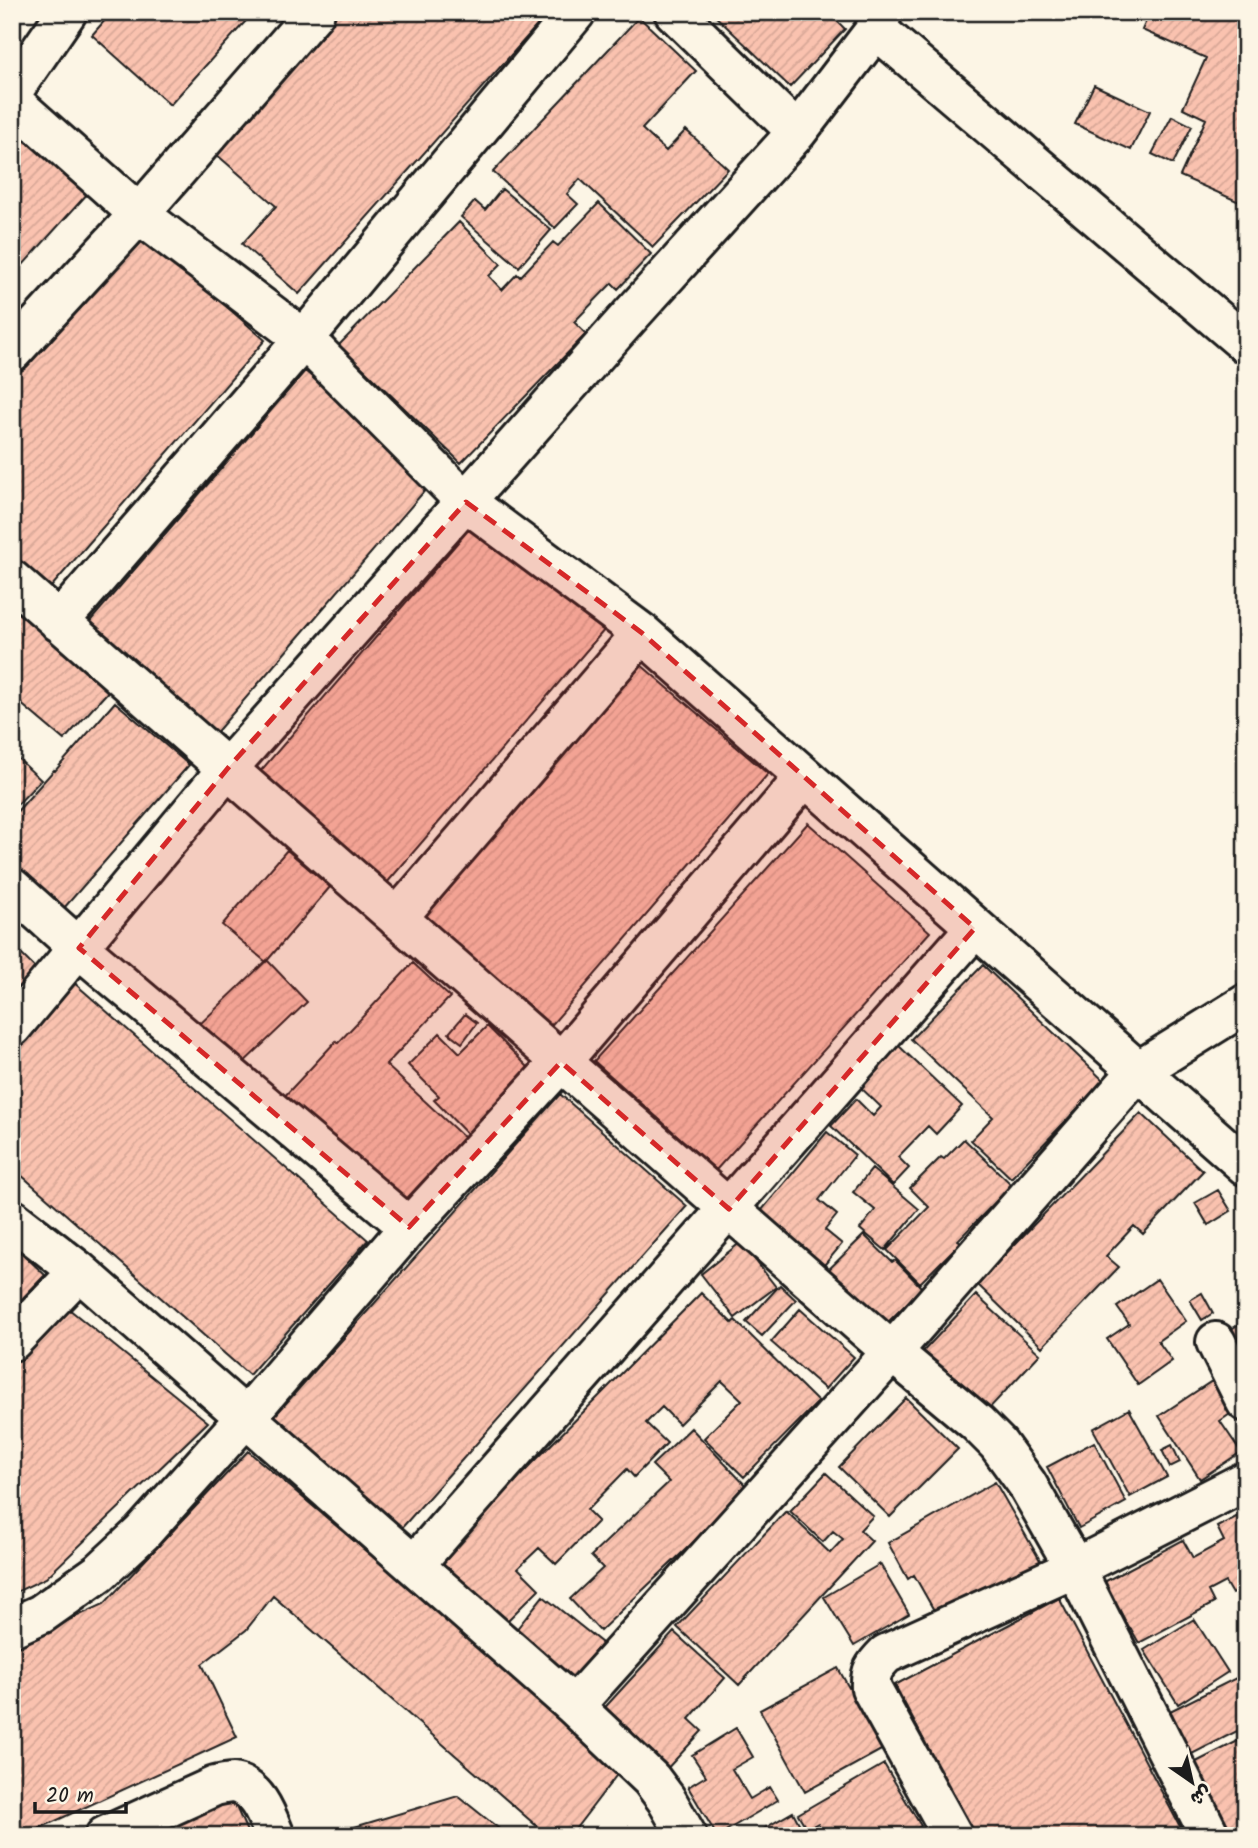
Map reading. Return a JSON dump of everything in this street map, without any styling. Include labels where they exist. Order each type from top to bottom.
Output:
[{"type":"street","points":[[12,92],[67,12]]},
{"type":"street","points":[[12,352],[139,215],[315,12]]},
{"type":"street","points":[[59,622],[304,339],[576,12]]},
{"type":"street","points":[[674,12],[796,132]]},
{"type":"street","points":[[12,1027],[228,768],[796,132],[880,20],[1246,344]]},
{"type":"street","points":[[12,101],[139,215],[304,339],[466,502],[642,633],[1246,1166]]},
{"type":"street","points":[[12,580],[998,1444],[1027,1484],[1075,1568],[1210,1836]]},
{"type":"street","points":[[397,918],[642,633]]},
{"type":"street","points":[[12,1627],[41,1614],[99,1573],[142,1533],[409,1227],[561,1062],[805,777]]},
{"type":"street","points":[[12,888],[79,948],[409,1227]]},
{"type":"street","points":[[414,1565],[975,928]]},
{"type":"street","points":[[574,1706],[892,1352],[1138,1072],[1246,1004]]},
{"type":"street","points":[[12,1219],[79,1270],[574,1706],[652,1779],[687,1836]]},
{"type":"street","points":[[12,1341],[79,1270]]},
{"type":"street","points":[[1216,1342],[1246,1402]]},
{"type":"street","points":[[953,1836],[872,1688],[870,1676],[875,1665],[886,1654],[1075,1568],[1246,1481]]},
{"type":"street","points":[[105,1836],[215,1786],[232,1783],[251,1792],[265,1813],[275,1836]]},
{"type":"highlighted area","points":[[466,502],[642,633],[975,928],[729,1209],[561,1062],[409,1227],[79,948],[228,768]]},
{"type":"building","points":[[112,12],[254,12],[170,105],[92,35]]},
{"type":"building","points":[[329,12],[549,12],[299,294],[242,244],[276,206],[209,148]]},
{"type":"building","points":[[711,12],[828,12],[845,29],[790,87]]},
{"type":"building","points":[[1150,12],[1246,12],[1246,205],[1180,176],[1206,119],[1183,108],[1206,58],[1142,30]]},
{"type":"building","points":[[639,17],[696,71],[642,129],[666,151],[686,130],[728,169],[653,247],[580,179],[567,194],[578,204],[555,228],[493,172]]},
{"type":"building","points":[[1094,85],[1150,111],[1131,150],[1075,124]]},
{"type":"building","points":[[1172,116],[1192,126],[1173,164],[1152,154]]},
{"type":"building","points":[[16,127],[89,192],[12,277],[12,131]]},
{"type":"building","points":[[502,189],[551,230],[519,267],[461,217],[475,201],[485,210]]},
{"type":"building","points":[[599,203],[651,254],[618,289],[612,283],[574,322],[586,334],[461,463],[339,345],[459,222],[501,264],[489,276],[502,290],[517,274],[520,277],[553,242],[558,246]]},
{"type":"building","points":[[137,229],[265,340],[45,594],[12,566],[12,374]]},
{"type":"building","points":[[305,371],[433,481],[214,735],[86,626]]},
{"type":"building","points":[[477,520],[605,629],[386,884],[258,774]]},
{"type":"building","points":[[12,593],[114,685],[64,740],[12,696]]},
{"type":"building","points":[[640,664],[768,774],[548,1029],[421,919]]},
{"type":"building","points":[[115,702],[189,765],[64,908],[12,863],[12,817]]},
{"type":"building","points":[[12,753],[41,780],[12,810]]},
{"type":"building","points":[[808,823],[930,932],[716,1170],[594,1061]]},
{"type":"building","points":[[287,850],[330,887],[266,962],[222,925]]},
{"type":"building","points":[[12,945],[39,972],[12,999]]},
{"type":"building","points":[[267,960],[307,1002],[239,1067],[199,1025]]},
{"type":"building","points":[[413,963],[450,997],[386,1065],[470,1143],[408,1210],[281,1100]]},
{"type":"building","points":[[983,965],[1104,1081],[1011,1178],[971,1140],[993,1117],[911,1039]]},
{"type":"building","points":[[72,981],[368,1240],[249,1375],[12,1167],[12,1048]]},
{"type":"building","points":[[465,1014],[477,1023],[462,1043],[449,1033]]},
{"type":"building","points":[[487,1026],[536,1075],[472,1139],[434,1100],[439,1096],[408,1065],[440,1033],[460,1053]]},
{"type":"building","points":[[897,1044],[962,1106],[936,1134],[928,1126],[898,1157],[909,1168],[893,1185],[831,1126],[856,1099],[873,1116],[881,1107],[858,1085]]},
{"type":"building","points":[[560,1094],[687,1206],[399,1531],[272,1419]]},
{"type":"building","points":[[1141,1113],[1203,1171],[1143,1234],[1134,1226],[1106,1256],[1119,1267],[1042,1347],[977,1284]]},
{"type":"building","points":[[827,1132],[855,1155],[819,1200],[837,1215],[825,1230],[842,1244],[820,1270],[756,1217]]},
{"type":"building","points":[[964,1139],[1012,1185],[920,1283],[887,1250],[929,1207],[910,1188],[941,1157],[944,1159]]},
{"type":"building","points":[[872,1169],[919,1209],[885,1250],[860,1229],[875,1210],[853,1192]]},
{"type":"building","points":[[1218,1190],[1231,1211],[1208,1225],[1195,1203]]},
{"type":"building","points":[[864,1235],[892,1262],[895,1260],[922,1288],[879,1331],[823,1275]]},
{"type":"building","points":[[741,1242],[776,1287],[735,1318],[701,1274]]},
{"type":"building","points":[[12,1244],[45,1275],[12,1309]]},
{"type":"building","points":[[1157,1279],[1186,1321],[1158,1341],[1172,1361],[1138,1385],[1107,1339],[1129,1324],[1117,1307]]},
{"type":"building","points":[[780,1285],[796,1300],[762,1336],[746,1322]]},
{"type":"building","points":[[701,1293],[732,1323],[735,1320],[818,1402],[744,1477],[704,1438],[742,1400],[722,1381],[679,1424],[662,1407],[646,1423],[667,1443],[634,1477],[627,1469],[587,1510],[598,1521],[556,1564],[539,1548],[518,1568],[539,1589],[497,1631],[431,1566]]},
{"type":"building","points":[[1202,1293],[1213,1313],[1202,1320],[1190,1300]]},
{"type":"building","points":[[976,1295],[1040,1354],[985,1413],[918,1357]]},
{"type":"building","points":[[69,1309],[208,1422],[46,1578],[12,1594],[12,1366]]},
{"type":"building","points":[[800,1309],[854,1357],[825,1389],[771,1342]]},
{"type":"building","points":[[1246,1320],[1246,1357],[1245,1358],[1228,1331]]},
{"type":"building","points":[[1212,1381],[1233,1412],[1220,1421],[1241,1452],[1200,1479],[1159,1416]]},
{"type":"building","points":[[906,1398],[958,1449],[890,1517],[839,1467]]},
{"type":"building","points":[[1129,1409],[1167,1477],[1130,1497],[1093,1429]]},
{"type":"building","points":[[691,1428],[749,1489],[600,1631],[570,1599],[603,1568],[591,1556],[669,1482],[652,1465]]},
{"type":"building","points":[[1094,1442],[1126,1502],[1079,1528],[1047,1467]]},
{"type":"building","points":[[1172,1445],[1180,1462],[1170,1467],[1162,1450]]},
{"type":"building","points":[[248,1451],[622,1768],[570,1836],[548,1836],[273,1596],[246,1630],[202,1664],[237,1737],[23,1836],[12,1836],[12,1646],[104,1604]]},
{"type":"building","points":[[826,1473],[873,1516],[860,1530],[872,1541],[739,1685],[677,1627],[786,1511],[830,1553],[843,1539],[833,1531],[823,1542],[790,1511]]},
{"type":"building","points":[[995,1482],[1041,1562],[940,1621],[914,1575],[908,1579],[888,1543]]},
{"type":"building","points":[[1246,1512],[1246,1586],[1232,1594],[1225,1582],[1208,1591],[1214,1603],[1139,1643],[1104,1582],[1183,1540],[1193,1558],[1224,1541],[1217,1527]]},
{"type":"building","points":[[880,1564],[909,1614],[854,1646],[824,1597]]},
{"type":"building","points":[[543,1596],[602,1643],[566,1687],[508,1640]]},
{"type":"building","points":[[1059,1598],[1185,1836],[974,1836],[895,1685]]},
{"type":"building","points":[[1194,1619],[1228,1672],[1178,1704],[1144,1650]]},
{"type":"building","points":[[674,1632],[725,1678],[689,1719],[702,1731],[663,1773],[598,1715]]},
{"type":"building","points":[[838,1668],[883,1749],[805,1792],[760,1710]]},
{"type":"building","points":[[1246,1673],[1246,1830],[1229,1836],[1192,1764],[1242,1739],[1237,1731],[1190,1755],[1168,1712]]},
{"type":"building","points":[[736,1728],[753,1757],[732,1769],[750,1799],[770,1787],[778,1800],[717,1836],[688,1787],[706,1776],[692,1755]]},
{"type":"building","points":[[884,1764],[921,1826],[904,1836],[825,1836],[818,1823],[807,1829],[798,1814]]},
{"type":"building","points":[[229,1791],[249,1836],[133,1836]]},
{"type":"building","points":[[458,1796],[508,1836],[342,1836],[341,1831]]},
{"type":"building","points":[[793,1812],[804,1833],[815,1827],[820,1836],[751,1836]]}]
